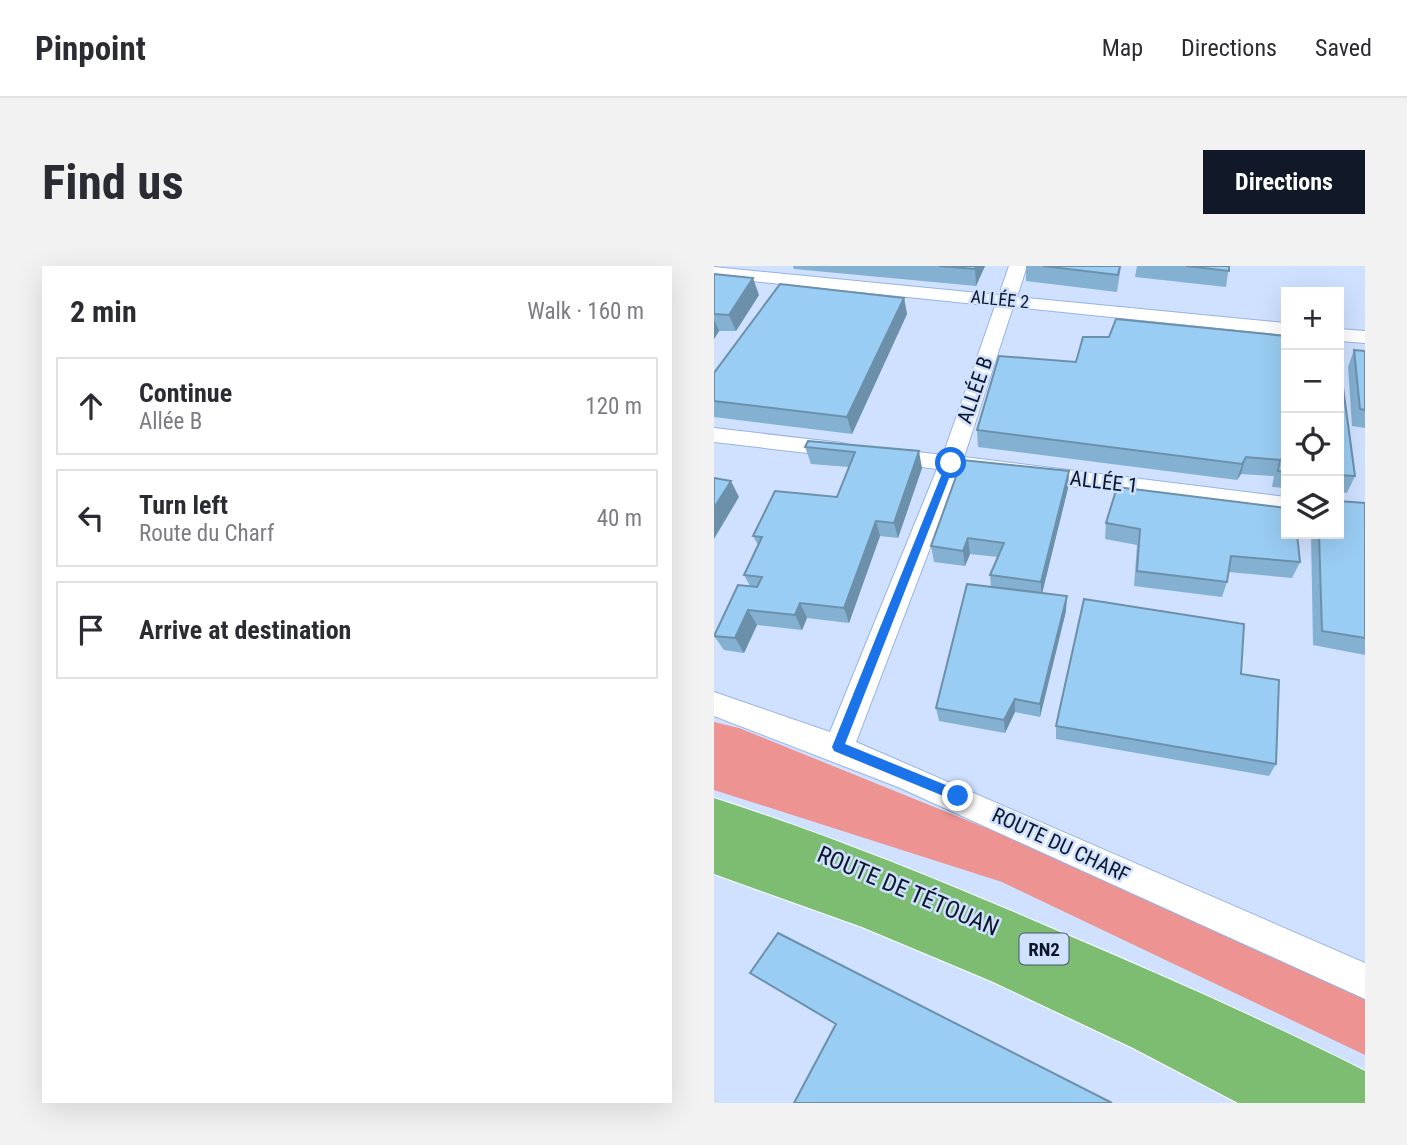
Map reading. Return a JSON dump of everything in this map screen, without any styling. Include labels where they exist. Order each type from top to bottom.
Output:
[{"type":"highway","name":"ROUTE DE TÉTOUAN","points":[[714,818],[804,848],[951,908],[1222,1026],[1365,1099]]},
{"type":"highway","name":"ROUTE DE TÉTOUAN","points":[[714,852],[824,889],[1002,962],[1152,1031],[1291,1103]]},
{"type":"street","name":"ALLÉE B","points":[[838,747],[951,463],[1018,266]]},
{"type":"street","name":"ALLÉE 2","points":[[714,272],[1281,328]]},
{"type":"street","points":[[1344,335],[1365,337]]},
{"type":"street","name":"ALLÉE 1","points":[[714,435],[1281,504]]},
{"type":"street","name":"ROUTE DU CHARF","points":[[714,704],[838,747],[958,796],[1099,863],[1365,981]]},
{"type":"shaded area","points":[[714,722],[739,728],[1001,834],[1365,999],[1365,1055],[1002,882],[714,790]]},
{"type":"building","points":[[939,266],[976,266],[975,269]]},
{"type":"building","points":[[1043,266],[1120,266],[1118,275]]},
{"type":"building","points":[[1186,266],[1229,266],[1229,271]]},
{"type":"building","points":[[714,274],[753,278],[729,315],[714,314]]},
{"type":"building","points":[[780,284],[904,298],[847,417],[714,401],[714,373]]},
{"type":"building","points":[[1116,319],[1281,336],[1281,471],[1278,471],[1280,460],[1246,457],[1242,464],[977,430],[999,356],[1076,362],[1083,337],[1109,337]]},
{"type":"building","points":[[1354,350],[1365,351],[1365,410],[1360,409]]},
{"type":"building","points":[[1344,395],[1355,476],[1344,475]]},
{"type":"building","points":[[808,441],[919,451],[894,523],[876,521],[844,608],[800,603],[795,615],[748,610],[735,638],[714,636],[738,585],[757,587],[762,577],[744,575],[762,537],[753,536],[775,491],[837,497],[855,452],[805,447]]},
{"type":"building","points":[[962,460],[1069,471],[1041,582],[990,575],[1004,543],[968,538],[963,551],[931,546]]},
{"type":"building","points":[[714,478],[731,481],[714,508]]},
{"type":"building","points":[[1117,487],[1281,507],[1281,539],[1298,539],[1300,562],[1231,556],[1227,582],[1137,571],[1140,529],[1106,523]]},
{"type":"building","points":[[1344,501],[1365,503],[1365,638],[1322,631],[1319,539],[1344,539]]},
{"type":"building","points":[[967,584],[1067,596],[1040,704],[1015,699],[1004,720],[936,708]]},
{"type":"building","points":[[1084,599],[1244,624],[1241,674],[1279,680],[1276,764],[1056,726]]},
{"type":"building","points":[[778,933],[1112,1103],[794,1103],[836,1024],[750,973]]},
{"type":"route","points":[[951,463],[838,747],[958,796]]}]
